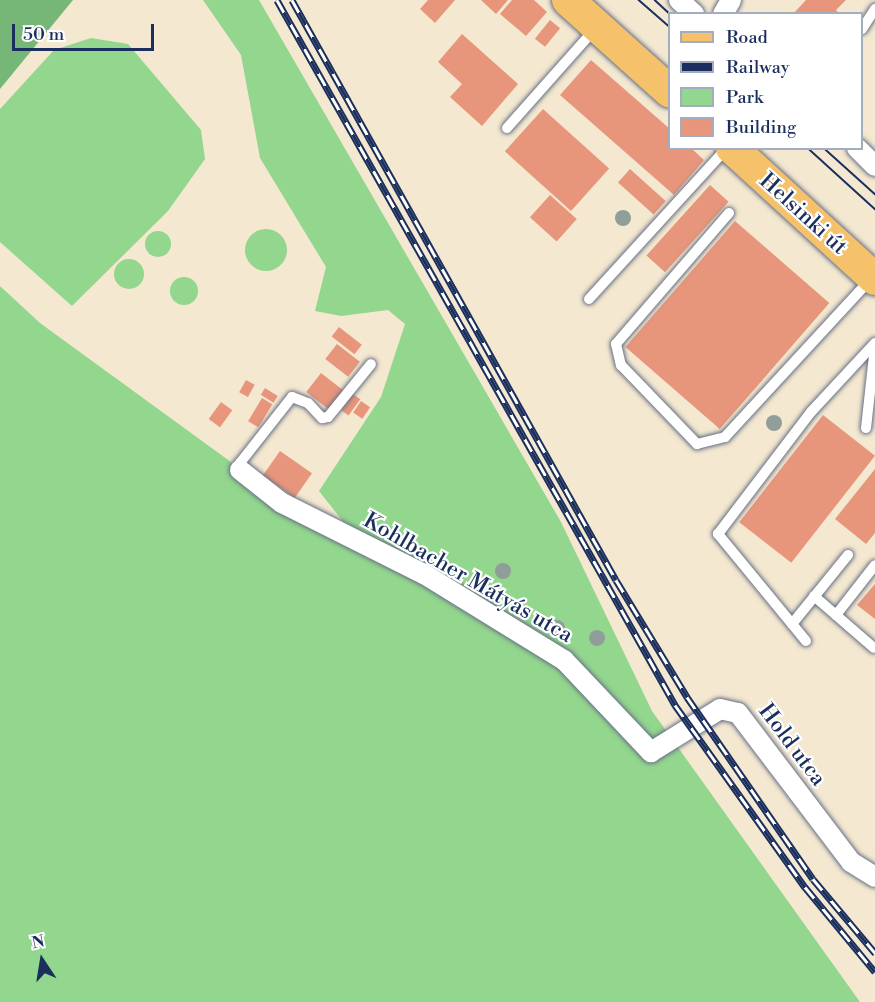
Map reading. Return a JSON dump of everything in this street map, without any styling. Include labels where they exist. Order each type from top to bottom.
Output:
[{"type":"main road","points":[[568,0],[596,13],[668,66]]},
{"type":"main road","points":[[596,13],[668,91]]},
{"type":"main road","name":"Helsinki út","points":[[731,150],[874,269]]},
{"type":"main road","name":"Helsinki út","points":[[762,150],[874,269]]},
{"type":"street","points":[[679,0],[692,12]]},
{"type":"street","points":[[859,150],[875,166]]},
{"type":"street","name":"Kohlbacher Mátyás utca","points":[[240,470],[282,503],[424,574],[564,660],[651,752]]},
{"type":"street","name":"Hold utca","points":[[651,752],[720,710],[738,713],[851,862],[875,877]]},
{"type":"lane","points":[[863,26],[875,9]]},
{"type":"lane","points":[[507,128],[596,13]]},
{"type":"lane","points":[[589,299],[727,150]]},
{"type":"lane","points":[[729,213],[616,344],[621,364],[697,444],[725,437],[874,269]]},
{"type":"lane","points":[[866,428],[875,345]]},
{"type":"lane","points":[[806,641],[718,534],[811,412],[875,345]]},
{"type":"lane","points":[[240,470],[240,463],[292,397],[308,403],[322,418],[328,417],[371,364]]},
{"type":"lane","points":[[792,624],[848,555]]},
{"type":"lane","points":[[836,615],[875,565]]},
{"type":"lane","points":[[814,596],[874,648]]},
{"type":"green space","points":[[0,0],[73,0],[0,89]]},
{"type":"green space","points":[[203,0],[259,0],[561,522],[652,711],[860,1002],[0,1002],[0,286],[40,323],[268,489],[345,524],[319,491],[381,397],[405,324],[388,310],[341,316],[315,311],[326,267],[260,158],[241,55]]},
{"type":"green space","points":[[91,38],[128,44],[201,130],[205,159],[168,211],[72,306],[0,242],[0,109],[54,50]]},
{"type":"green space","points":[[266,229],[274,230],[281,235],[286,242],[286,258],[281,265],[274,270],[266,271],[258,270],[251,265],[246,258],[245,250],[246,242],[251,235],[258,230]]},
{"type":"green space","points":[[158,231],[167,235],[171,244],[167,253],[158,257],[149,253],[145,244],[149,235]]},
{"type":"green space","points":[[129,259],[140,263],[144,274],[140,285],[129,289],[118,285],[114,274],[118,263]]},
{"type":"green space","points":[[184,277],[194,281],[198,291],[194,301],[184,305],[174,301],[170,291],[174,281]]},
{"type":"building","points":[[428,0],[455,0],[435,23],[420,9]]},
{"type":"building","points":[[481,0],[508,0],[496,14]]},
{"type":"building","points":[[512,0],[534,0],[547,12],[526,36],[500,14]]},
{"type":"building","points":[[806,0],[846,0],[836,10],[838,12],[795,12]]},
{"type":"building","points":[[550,20],[560,28],[545,47],[535,39]]},
{"type":"building","points":[[462,34],[518,84],[482,126],[450,97],[462,84],[438,62]]},
{"type":"building","points":[[591,60],[668,127],[668,150],[693,150],[704,160],[674,195],[560,95]]},
{"type":"building","points":[[543,109],[609,169],[571,211],[505,151]]},
{"type":"building","points":[[630,169],[666,201],[654,214],[618,182]]},
{"type":"building","points":[[710,185],[729,202],[665,272],[646,256]]},
{"type":"building","points":[[550,195],[577,219],[557,241],[530,217]]},
{"type":"building","points":[[735,221],[829,303],[720,429],[625,347]]},
{"type":"building","points":[[339,327],[362,345],[354,354],[332,336]]},
{"type":"building","points":[[337,344],[360,362],[348,377],[325,359]]},
{"type":"building","points":[[321,373],[344,391],[329,410],[306,392]]},
{"type":"building","points":[[246,380],[255,385],[248,397],[239,392]]},
{"type":"building","points":[[265,388],[278,396],[273,403],[261,395]]},
{"type":"building","points":[[353,394],[360,399],[349,415],[341,410]]},
{"type":"building","points":[[262,398],[272,404],[258,427],[248,421]]},
{"type":"building","points":[[361,401],[370,407],[362,419],[353,413]]},
{"type":"building","points":[[221,402],[232,410],[220,427],[209,419]]},
{"type":"building","points":[[823,415],[875,456],[791,563],[739,522]]},
{"type":"building","points":[[280,451],[312,473],[295,498],[263,476]]},
{"type":"building","points":[[875,469],[875,533],[866,544],[835,519]]},
{"type":"building","points":[[875,584],[875,619],[857,605]]},
{"type":"tram line","points":[[639,0],[668,25]]},
{"type":"tram line","points":[[655,0],[668,12]]},
{"type":"tram line","points":[[810,150],[875,209]]},
{"type":"tram line","points":[[826,150],[875,194]]},
{"type":"railway","points":[[277,0],[675,705],[805,887],[875,972]]},
{"type":"railway","points":[[292,0],[616,580],[687,697],[813,879],[875,953]]}]
